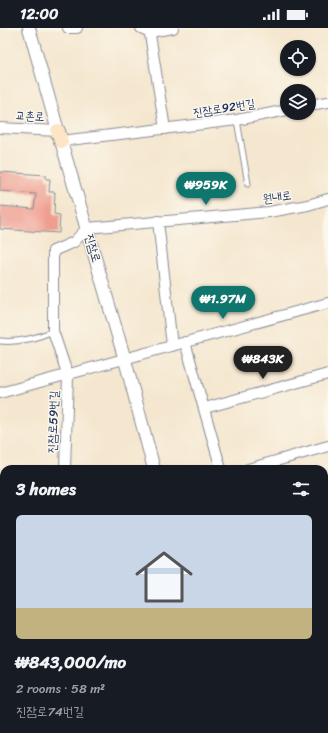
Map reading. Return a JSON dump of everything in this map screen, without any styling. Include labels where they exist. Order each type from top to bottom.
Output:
[{"type":"street","name":"진잠로","points":[[30,28],[60,136],[88,228],[153,465]]},
{"type":"street","points":[[68,28],[77,28]]},
{"type":"street","points":[[165,129],[147,29],[173,28]]},
{"type":"street","points":[[316,105],[328,102]]},
{"type":"street","name":"진잠로92번길","points":[[60,136],[165,129],[237,120],[280,111]]},
{"type":"street","name":"교촌로","points":[[0,128],[60,136]]},
{"type":"street","name":"원내로","points":[[88,228],[269,212],[308,205],[328,199]]},
{"type":"street","points":[[158,221],[172,346]]},
{"type":"street","name":"진잠로59번길","points":[[65,465],[68,376],[53,330],[53,251],[74,242],[88,228]]},
{"type":"street","points":[[68,376],[328,303]]},
{"type":"street","points":[[186,342],[220,465]]},
{"type":"street","points":[[205,408],[328,374]]},
{"type":"street","name":"진잠로59번길","points":[[0,393],[68,376]]},
{"type":"street","points":[[262,465],[328,446]]},
{"type":"lane","name":"원내로","points":[[237,120],[248,184]]},
{"type":"lane","points":[[0,341],[10,342],[40,337],[53,330]]},
{"type":"building","points":[[0,172],[46,175],[46,179],[50,179],[49,192],[55,192],[54,214],[60,215],[59,233],[0,229],[0,206],[34,209],[36,194],[0,191]]}]
